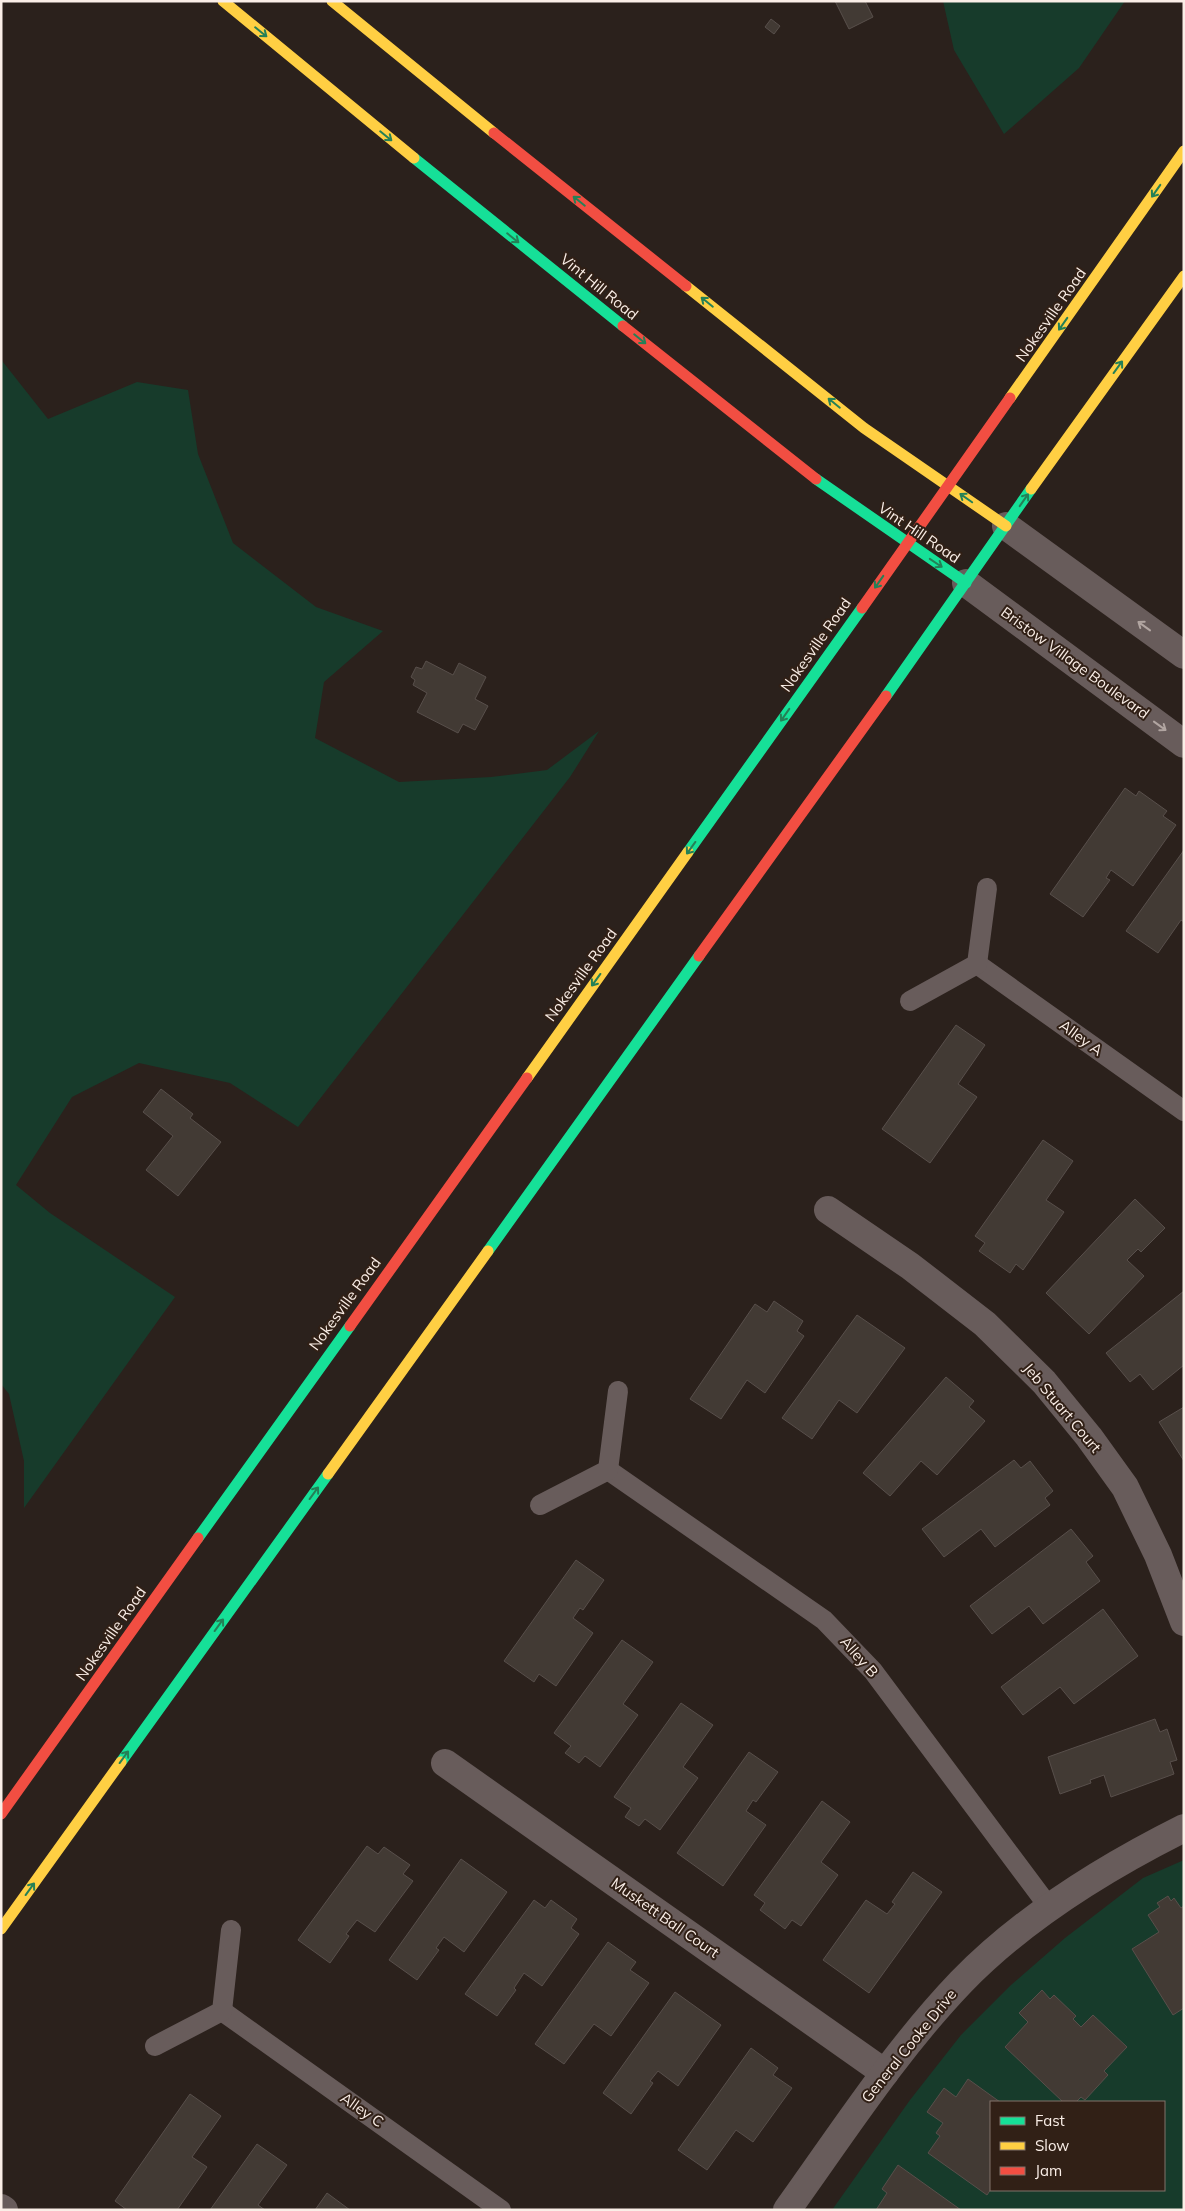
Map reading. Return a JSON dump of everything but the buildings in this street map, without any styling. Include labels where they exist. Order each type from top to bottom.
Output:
[{"type":"main road","name":"Vint Hill Road","points":[[223,1],[442,182],[810,475],[966,583]]},
{"type":"main road","points":[[332,1],[408,64],[864,428],[1006,526]]},
{"type":"main road","name":"Nokesville Road","points":[[1,1814],[326,1356],[773,733],[906,542],[1016,391],[1184,151]]},
{"type":"main road","points":[[1,1929],[1184,276]]},
{"type":"street","points":[[1006,526],[1184,655]]},
{"type":"street","name":"Bristow Village Boulevard","points":[[966,583],[1184,744]]},
{"type":"street","name":"Jeb Stuart Court","points":[[828,1210],[910,1266],[985,1324],[1044,1382],[1089,1437],[1125,1487],[1158,1555],[1184,1622]]},
{"type":"street","name":"Muskett Ball Court","points":[[445,1763],[884,2073]]},
{"type":"street","name":"General Cooke Drive","points":[[787,2210],[884,2073],[927,2019],[962,1981],[1000,1946],[1050,1907],[1110,1869],[1184,1828]]},
{"type":"lane","points":[[910,1001],[978,964],[987,888]]},
{"type":"lane","name":"Alley A","points":[[978,964],[1184,1111]]},
{"type":"lane","points":[[540,1504],[608,1470],[618,1391]]},
{"type":"lane","name":"Alley B","points":[[608,1470],[799,1601],[836,1631],[873,1671],[1050,1907]]},
{"type":"lane","points":[[155,2046],[222,2011],[231,1930]]},
{"type":"lane","name":"Alley C","points":[[222,2011],[501,2210]]},
{"type":"green space","points":[[943,1],[1125,1],[1079,68],[1004,134],[954,50]]},
{"type":"green space","points":[[1,357],[48,419],[137,382],[188,390],[198,454],[233,543],[316,607],[383,631],[324,682],[315,738],[399,782],[491,777],[547,770],[599,731],[570,777],[298,1127],[230,1083],[139,1063],[72,1097],[16,1185],[50,1213],[175,1297],[24,1508],[24,1461],[9,1394],[1,1384]]},
{"type":"green space","points":[[1184,1860],[1184,2210],[832,2210],[910,2100],[961,2035],[1011,1985],[1065,1938],[1143,1878]]},
{"type":"traffic: fast","points":[[414,158],[623,326]]},
{"type":"traffic: fast","points":[[816,479],[966,583]]},
{"type":"traffic: fast","points":[[886,696],[1031,489]]},
{"type":"traffic: fast","points":[[688,852],[862,608]]},
{"type":"traffic: fast","points":[[488,1251],[699,956]]},
{"type":"traffic: fast","points":[[198,1538],[350,1326]]},
{"type":"traffic: fast","points":[[121,1762],[328,1474]]},
{"type":"traffic: slow","points":[[223,1],[414,158]]},
{"type":"traffic: slow","points":[[332,1],[494,133]]},
{"type":"traffic: slow","points":[[1010,398],[1184,151]]},
{"type":"traffic: slow","points":[[1031,489],[1184,276]]},
{"type":"traffic: slow","points":[[686,286],[864,428],[1006,526]]},
{"type":"traffic: slow","points":[[527,1078],[688,852]]},
{"type":"traffic: slow","points":[[328,1474],[488,1251]]},
{"type":"traffic: slow","points":[[1,1929],[121,1762]]},
{"type":"traffic: jam","points":[[494,133],[686,286]]},
{"type":"traffic: jam","points":[[623,326],[816,479]]},
{"type":"traffic: jam","points":[[862,608],[1010,398]]},
{"type":"traffic: jam","points":[[699,956],[886,696]]},
{"type":"traffic: jam","points":[[350,1326],[527,1078]]},
{"type":"traffic: jam","points":[[1,1814],[198,1538]]}]
